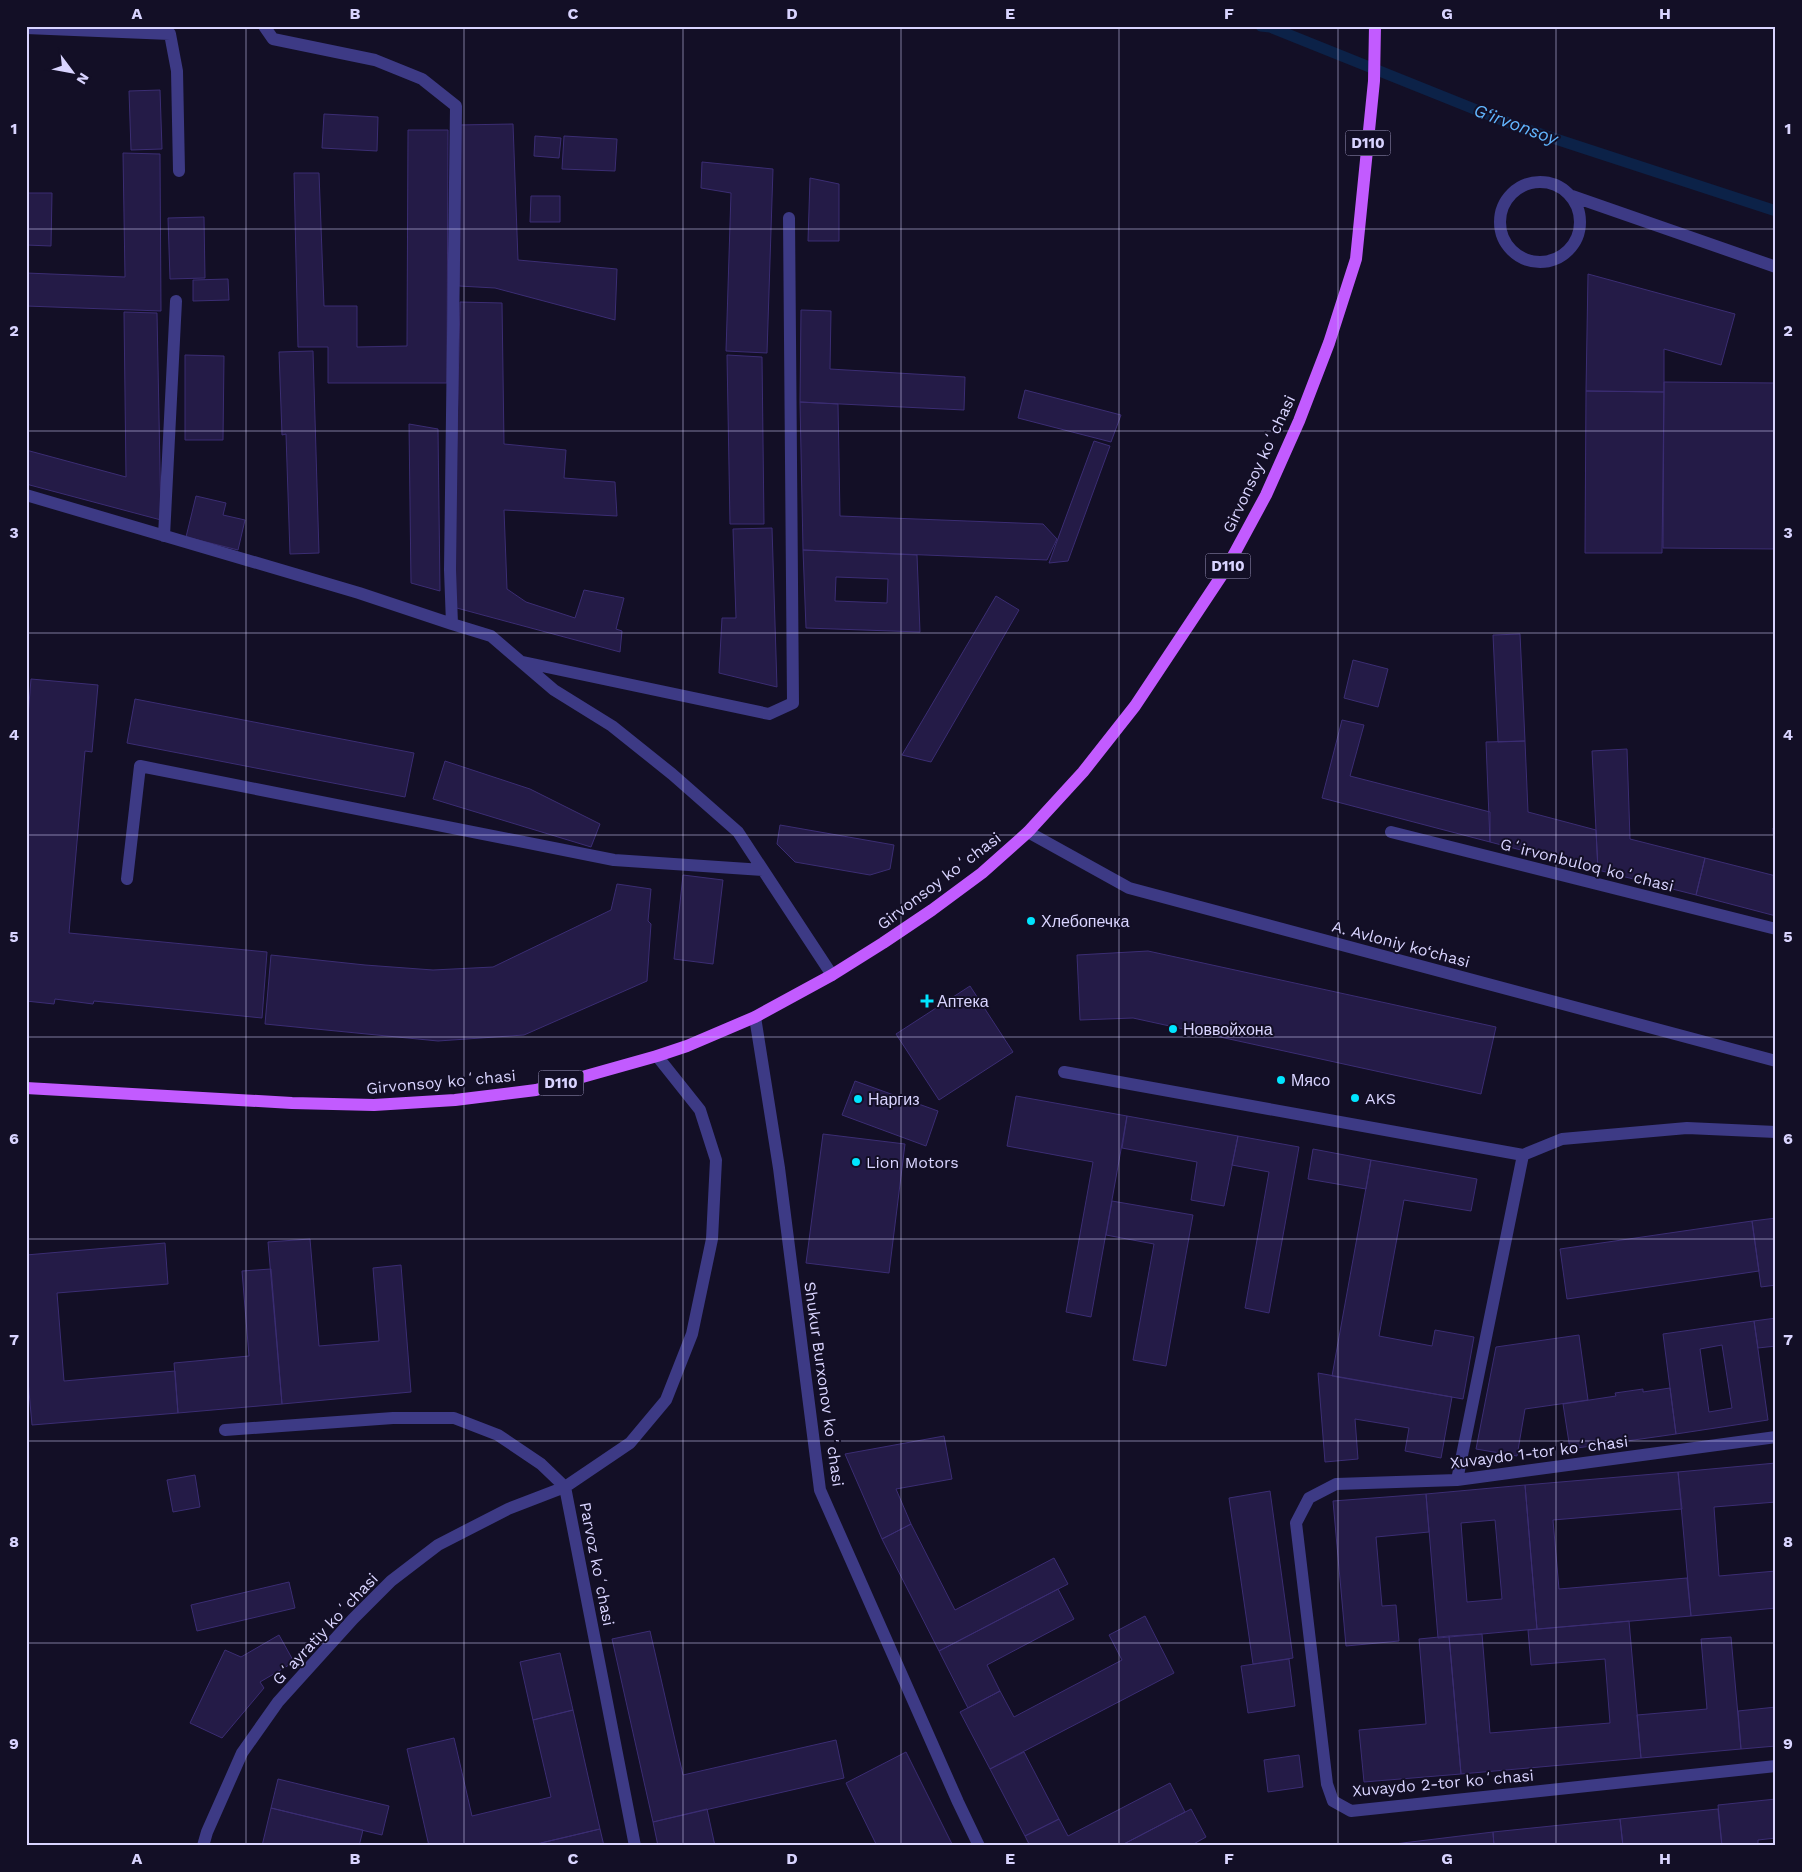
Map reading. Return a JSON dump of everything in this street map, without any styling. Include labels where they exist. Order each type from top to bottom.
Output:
[{"type":"main road","name":"Girvonsoy koʻchasi","points":[[26,1088],[292,1103],[374,1105],[456,1100],[536,1090],[687,1046],[755,1017],[832,975],[932,910],[982,873],[1028,832],[1083,772],[1135,706],[1226,569],[1266,495],[1299,421],[1329,343],[1356,259],[1374,81],[1375,26]]},
{"type":"street","points":[[264,26],[273,39],[375,60],[422,80],[456,106],[450,570],[452,624]]},
{"type":"street","points":[[26,28],[170,34],[177,71],[179,171]]},
{"type":"street","points":[[1572,196],[1580,217],[1576,240],[1560,257],[1538,262],[1516,255],[1502,237],[1500,214],[1510,194],[1530,182],[1553,183],[1572,196],[1776,267]]},
{"type":"street","points":[[521,661],[768,714],[793,703],[789,218]]},
{"type":"street","points":[[164,536],[176,301]]},
{"type":"street","points":[[26,495],[359,593],[491,636],[554,690],[612,726],[672,774],[738,832],[832,975]]},
{"type":"street","points":[[127,879],[140,766],[614,860],[763,870]]},
{"type":"street","name":"A. Avloniy ko‘chasi","points":[[1028,832],[1129,888],[1776,1061]]},
{"type":"street","name":"Gʻirvonbuloq koʻchasi","points":[[1391,832],[1776,930]]},
{"type":"street","name":"Shukur Burxonov koʻchasi","points":[[755,1017],[779,1168],[820,1490],[979,1846]]},
{"type":"street","name":"Parvoz koʻchasi","points":[[635,1846],[566,1487],[630,1443],[666,1400],[692,1334],[712,1239],[716,1160],[700,1110],[657,1056]]},
{"type":"street","points":[[1064,1072],[1523,1155],[1562,1139],[1687,1128],[1776,1132]]},
{"type":"street","points":[[1457,1480],[1523,1155]]},
{"type":"street","points":[[225,1430],[393,1418],[454,1418],[498,1435],[541,1464],[566,1487]]},
{"type":"street","name":"Xuvaydo 1-tor koʻchasi","points":[[1309,1498],[1336,1484],[1457,1480],[1776,1437]]},
{"type":"street","name":"Gʻayratiy koʻchasi","points":[[203,1846],[206,1832],[242,1753],[278,1702],[353,1618],[392,1581],[438,1545],[508,1510],[566,1487]]},
{"type":"street","name":"Xuvaydo 2-tor koʻchasi","points":[[1309,1498],[1296,1524],[1327,1784],[1333,1802],[1351,1811],[1776,1766]]},
{"type":"building","points":[[160,90],[162,149],[131,150],[129,91]]},
{"type":"building","points":[[324,114],[378,117],[377,151],[322,148]]},
{"type":"building","points":[[513,124],[518,260],[617,269],[615,320],[495,288],[459,286],[458,125]]},
{"type":"building","points":[[408,130],[448,130],[447,383],[328,383],[328,347],[298,347],[294,173],[319,173],[324,306],[357,306],[357,347],[407,346]]},
{"type":"building","points":[[535,136],[561,138],[559,158],[534,156]]},
{"type":"building","points":[[564,136],[617,139],[615,171],[562,169]]},
{"type":"building","points":[[123,153],[160,154],[161,311],[26,306],[26,273],[125,277]]},
{"type":"building","points":[[702,162],[773,169],[767,353],[726,351],[731,193],[701,188]]},
{"type":"building","points":[[810,178],[839,184],[839,241],[808,241]]},
{"type":"building","points":[[26,193],[52,193],[51,246],[26,245]]},
{"type":"building","points":[[531,196],[560,196],[560,222],[530,222]]},
{"type":"building","points":[[204,217],[205,278],[170,279],[168,218]]},
{"type":"building","points":[[1588,274],[1735,314],[1721,365],[1664,349],[1664,392],[1586,391]]},
{"type":"building","points":[[228,279],[229,300],[193,301],[193,280]]},
{"type":"building","points":[[460,302],[502,303],[504,444],[566,450],[564,478],[615,482],[617,516],[504,510],[507,589],[526,602],[575,618],[584,590],[624,598],[616,629],[622,631],[620,652],[453,607]]},
{"type":"building","points":[[801,310],[831,311],[830,369],[965,377],[964,410],[800,402]]},
{"type":"building","points":[[124,312],[157,313],[161,520],[26,484],[26,450],[126,477]]},
{"type":"building","points":[[313,351],[319,553],[290,554],[286,434],[282,435],[279,352]]},
{"type":"building","points":[[185,355],[224,356],[223,440],[185,440]]},
{"type":"building","points":[[727,355],[762,357],[764,524],[730,524]]},
{"type":"building","points":[[1664,382],[1776,383],[1776,549],[1663,548]]},
{"type":"building","points":[[1025,390],[1121,415],[1111,442],[1018,418]]},
{"type":"building","points":[[1586,391],[1664,392],[1662,553],[1585,553]]},
{"type":"building","points":[[800,402],[838,404],[840,516],[1043,524],[1057,539],[1047,560],[803,550]]},
{"type":"building","points":[[409,424],[438,429],[440,591],[411,583]]},
{"type":"building","points":[[1094,441],[1110,446],[1068,561],[1049,563]]},
{"type":"building","points":[[196,496],[226,503],[223,515],[245,520],[238,550],[186,537]]},
{"type":"building","points":[[772,528],[777,687],[719,673],[722,618],[736,618],[733,529]]},
{"type":"building","points":[[803,550],[917,555],[920,632],[806,628]],"holes":[[[836,577],[888,579],[887,603],[835,601]]]},
{"type":"building","points":[[996,596],[1019,610],[931,762],[902,755]]},
{"type":"building","points":[[1520,634],[1525,741],[1498,742],[1493,635]]},
{"type":"building","points":[[1353,660],[1388,669],[1378,707],[1344,698]]},
{"type":"building","points":[[31,679],[98,685],[92,752],[85,751],[69,933],[267,952],[262,1018],[94,1001],[93,1004],[55,999],[54,1004],[26,1001],[26,741]]},
{"type":"building","points":[[135,699],[414,753],[405,797],[127,743]]},
{"type":"building","points":[[1342,720],[1364,725],[1350,776],[1490,812],[1490,842],[1322,798]]},
{"type":"building","points":[[1525,741],[1528,812],[1596,830],[1598,870],[1490,842],[1486,742]]},
{"type":"building","points":[[1627,749],[1630,839],[1705,858],[1696,895],[1598,870],[1592,751]]},
{"type":"building","points":[[445,761],[530,789],[600,824],[591,847],[433,799]]},
{"type":"building","points":[[780,825],[894,845],[890,869],[870,875],[795,862],[777,844]]},
{"type":"building","points":[[1776,827],[1776,876],[1773,828]]},
{"type":"building","points":[[1705,858],[1776,876],[1776,916],[1696,895]]},
{"type":"building","points":[[683,875],[723,880],[713,964],[674,959]]},
{"type":"building","points":[[617,884],[651,889],[648,921],[651,924],[647,981],[524,1035],[438,1041],[265,1024],[271,955],[433,970],[493,967],[611,910]]},
{"type":"building","points":[[1148,951],[1496,1027],[1481,1094],[1133,1018],[1080,1020],[1077,955]]},
{"type":"building","points":[[970,986],[1013,1052],[939,1100],[896,1034]]},
{"type":"building","points":[[855,1081],[938,1111],[926,1146],[842,1115]]},
{"type":"building","points":[[1016,1096],[1127,1116],[1091,1317],[1066,1312],[1093,1162],[1007,1146]]},
{"type":"building","points":[[1127,1116],[1238,1136],[1224,1206],[1191,1200],[1197,1162],[1122,1148]]},
{"type":"building","points":[[823,1134],[905,1144],[889,1273],[806,1263]]},
{"type":"building","points":[[1238,1136],[1299,1147],[1269,1313],[1245,1308],[1269,1172],[1232,1165]]},
{"type":"building","points":[[1313,1149],[1371,1160],[1366,1189],[1308,1179]]},
{"type":"building","points":[[1371,1160],[1477,1179],[1471,1211],[1404,1200],[1379,1336],[1432,1346],[1435,1330],[1474,1337],[1463,1399],[1332,1376]]},
{"type":"building","points":[[1112,1201],[1193,1215],[1166,1366],[1133,1360],[1154,1244],[1106,1235]]},
{"type":"building","points":[[1776,1218],[1776,1285],[1761,1287],[1752,1221]]},
{"type":"building","points":[[1752,1221],[1759,1271],[1567,1299],[1560,1249]]},
{"type":"building","points":[[310,1239],[319,1346],[379,1341],[373,1268],[401,1265],[411,1392],[282,1404],[268,1242]]},
{"type":"building","points":[[165,1243],[168,1284],[57,1293],[64,1381],[175,1371],[178,1413],[32,1425],[26,1358],[26,1255]]},
{"type":"building","points":[[271,1269],[282,1404],[178,1413],[174,1363],[249,1356],[242,1271]]},
{"type":"building","points":[[1776,1318],[1776,1346],[1758,1348],[1754,1321]]},
{"type":"building","points":[[1754,1321],[1768,1420],[1676,1434],[1663,1334]],"holes":[[[1722,1345],[1732,1408],[1709,1412],[1700,1349]]]},
{"type":"building","points":[[1579,1335],[1588,1400],[1525,1409],[1517,1456],[1476,1449],[1496,1347]]},
{"type":"building","points":[[1318,1373],[1452,1397],[1441,1458],[1405,1451],[1409,1428],[1355,1419],[1358,1459],[1325,1462]]},
{"type":"building","points":[[1670,1388],[1676,1434],[1570,1449],[1563,1404],[1616,1396],[1615,1393],[1643,1389],[1643,1392]]},
{"type":"building","points":[[944,1436],[952,1479],[896,1489],[911,1524],[882,1539],[845,1454]]},
{"type":"building","points":[[1776,1463],[1776,1502],[1714,1507],[1719,1576],[1776,1571],[1776,1608],[1691,1616],[1678,1472]]},
{"type":"building","points":[[1678,1472],[1682,1509],[1553,1520],[1559,1589],[1687,1578],[1691,1616],[1537,1629],[1525,1485]]},
{"type":"building","points":[[195,1475],[200,1507],[173,1512],[167,1480]]},
{"type":"building","points":[[1525,1485],[1537,1629],[1438,1638],[1426,1494]],"holes":[[[1495,1520],[1502,1599],[1467,1602],[1461,1523]]]},
{"type":"building","points":[[1270,1491],[1293,1658],[1253,1664],[1229,1498]]},
{"type":"building","points":[[1426,1494],[1429,1532],[1376,1537],[1382,1606],[1396,1605],[1399,1641],[1346,1646],[1333,1501]]},
{"type":"building","points":[[911,1524],[955,1610],[1054,1558],[1068,1584],[939,1651],[882,1539]]},
{"type":"building","points":[[289,1582],[295,1608],[197,1631],[191,1605]]},
{"type":"building","points":[[1058,1589],[1074,1619],[987,1665],[1000,1691],[968,1708],[939,1651]]},
{"type":"building","points":[[1145,1616],[1174,1673],[990,1769],[960,1712],[1000,1691],[1014,1717],[1122,1660],[1109,1635]]},
{"type":"building","points":[[1629,1621],[1641,1758],[1461,1774],[1449,1636],[1482,1634],[1490,1733],[1610,1723],[1605,1659],[1531,1665],[1528,1630]]},
{"type":"building","points":[[650,1631],[683,1775],[836,1740],[844,1778],[653,1822],[612,1639]]},
{"type":"building","points":[[279,1635],[294,1662],[260,1682],[264,1688],[222,1738],[190,1723],[225,1650],[241,1657]]},
{"type":"building","points":[[1449,1636],[1461,1774],[1364,1782],[1359,1730],[1426,1724],[1419,1639]]},
{"type":"building","points":[[1731,1637],[1741,1749],[1641,1758],[1637,1715],[1707,1709],[1701,1639]]},
{"type":"building","points":[[560,1653],[573,1710],[533,1720],[520,1662]]},
{"type":"building","points":[[1289,1659],[1295,1706],[1248,1713],[1241,1666]]},
{"type":"building","points":[[1776,1707],[1776,1746],[1741,1749],[1738,1711]]},
{"type":"building","points":[[573,1710],[600,1829],[528,1846],[429,1846],[407,1749],[454,1738],[472,1816],[551,1797],[533,1720]]},
{"type":"building","points":[[906,1752],[953,1846],[877,1846],[846,1783]]},
{"type":"building","points":[[1024,1752],[1059,1819],[1025,1836],[990,1769]]},
{"type":"building","points":[[1299,1755],[1303,1787],[1268,1792],[1264,1760]]},
{"type":"building","points":[[278,1779],[389,1806],[382,1835],[271,1808]]},
{"type":"building","points":[[1170,1783],[1185,1812],[1120,1846],[1030,1846],[1025,1836],[1059,1819],[1068,1836]]},
{"type":"building","points":[[1776,1799],[1776,1838],[1758,1840],[1758,1846],[1722,1846],[1718,1805]]},
{"type":"building","points":[[271,1808],[363,1830],[359,1846],[262,1846]]},
{"type":"building","points":[[707,1809],[715,1846],[658,1846],[653,1822]]},
{"type":"building","points":[[1191,1809],[1206,1837],[1190,1846],[1120,1846]]},
{"type":"building","points":[[1718,1809],[1722,1846],[1623,1846],[1620,1819]]},
{"type":"building","points":[[1620,1819],[1623,1846],[1494,1846],[1493,1832]]},
{"type":"building","points":[[600,1829],[604,1846],[542,1846],[541,1843]]},
{"type":"building","points":[[1493,1832],[1494,1846],[1378,1846]]},
{"type":"waterway","name":"G‘irvonsoy","points":[[1261,26],[1270,27],[1519,127],[1776,211]]},
{"type":"place","name":"Хлебопечка","points":[[1031,921]]},
{"type":"place","name":"Аптека","points":[[927,1001]]},
{"type":"place","name":"Новвойхона","points":[[1173,1029]]},
{"type":"place","name":"Мясо","points":[[1281,1080]]},
{"type":"place","name":"AKS","points":[[1355,1098]]},
{"type":"place","name":"Наргиз","points":[[858,1099]]},
{"type":"place","name":"Lion Motors","points":[[856,1162]]}]
